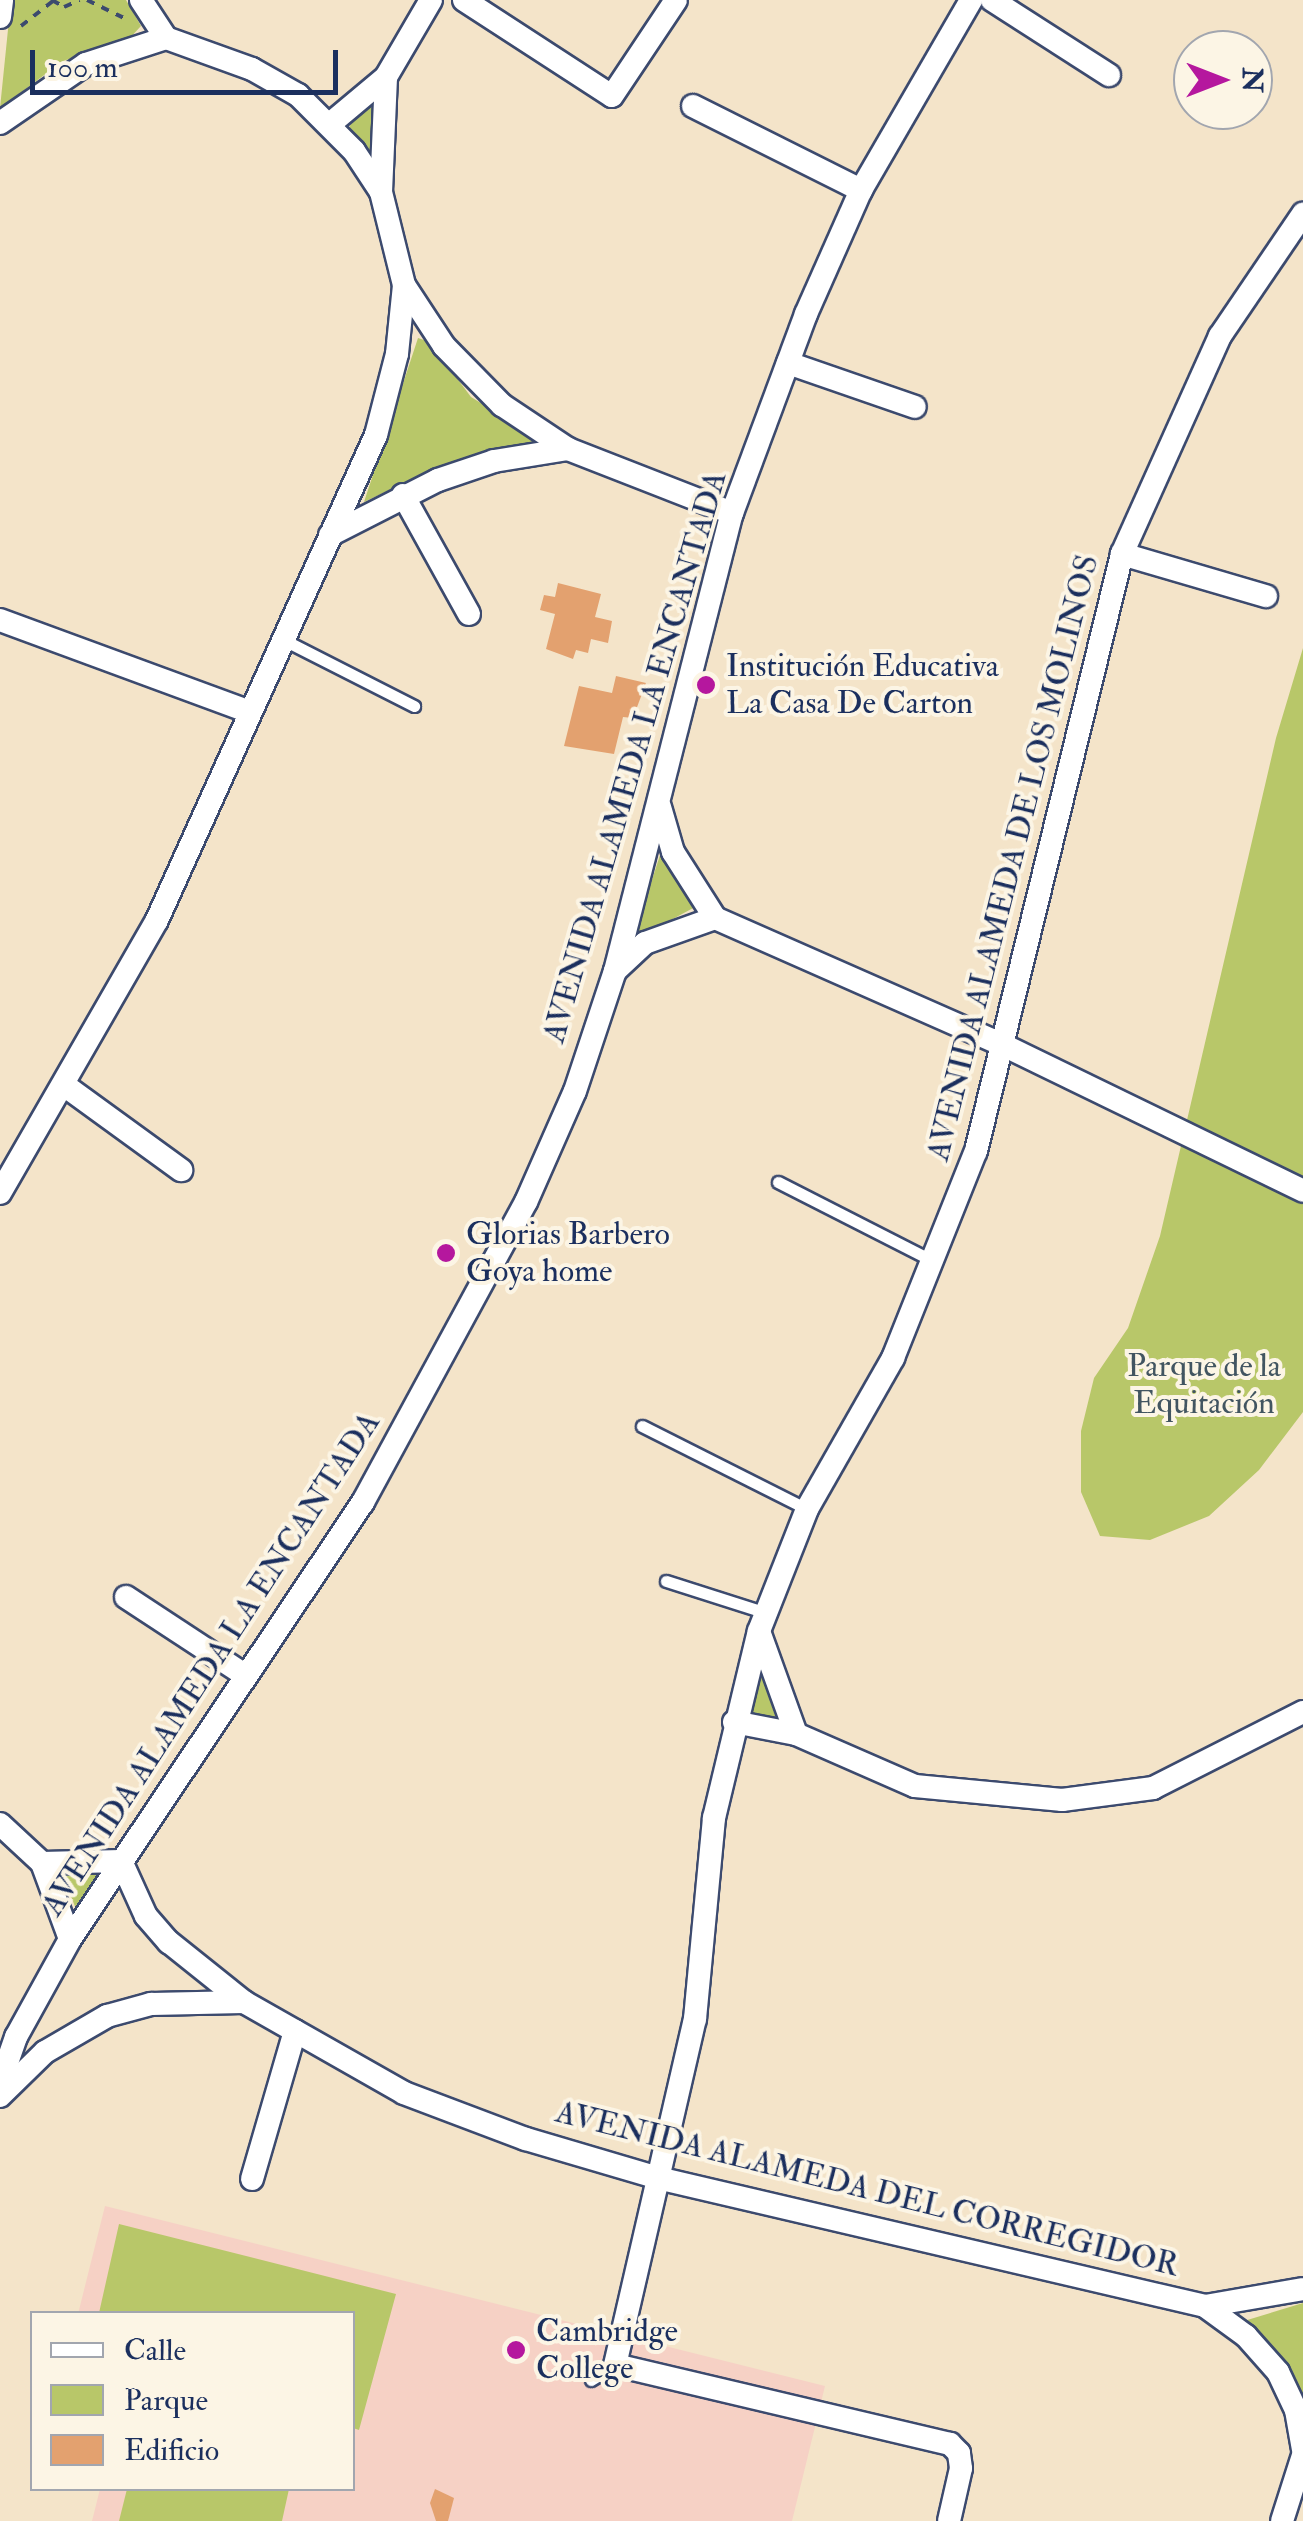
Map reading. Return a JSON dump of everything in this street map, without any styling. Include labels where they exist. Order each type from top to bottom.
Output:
[{"type":"street","points":[[2,0],[7,24]]},
{"type":"street","points":[[140,0],[166,38],[252,69],[330,124],[381,192]]},
{"type":"street","points":[[330,124],[386,77],[431,0]]},
{"type":"street","points":[[464,0],[612,96],[676,0]]},
{"type":"street","name":"AVENIDA ALAMEDA LA ENCANTADA","points":[[0,2083],[16,2037],[70,1939],[243,1674],[363,1502],[472,1308],[568,1107],[615,971],[660,808],[732,513],[788,363],[862,190],[971,0]]},
{"type":"street","points":[[992,0],[1109,76]]},
{"type":"street","points":[[0,123],[86,64],[166,38]]},
{"type":"street","points":[[0,1193],[157,920],[376,436],[397,354],[404,286],[381,192],[386,77]]},
{"type":"street","points":[[694,106],[862,190]]},
{"type":"street","name":"AVENIDA ALAMEDA DE LOS MOLINOS","points":[[618,2354],[662,2179],[695,2019],[714,1818],[734,1722],[762,1622],[807,1509],[893,1358],[935,1262],[976,1152],[1006,1046],[1122,554],[1220,336],[1303,214]]},
{"type":"street","points":[[404,286],[466,373],[568,450],[732,513]]},
{"type":"street","points":[[788,363],[915,407]]},
{"type":"street","points":[[330,536],[403,495],[494,462],[568,450]]},
{"type":"street","points":[[403,495],[469,614]]},
{"type":"street","points":[[1122,554],[1266,596]]},
{"type":"street","points":[[0,620],[250,712]]},
{"type":"street","points":[[660,808],[674,852],[715,918],[1006,1046],[1303,1192]]},
{"type":"street","points":[[615,971],[645,944],[715,918]]},
{"type":"street","points":[[64,1085],[182,1170]]},
{"type":"street","points":[[126,1597],[243,1674]]},
{"type":"street","points":[[762,1622],[796,1734]]},
{"type":"street","points":[[734,1722],[796,1734],[915,1786],[1062,1800],[1153,1788],[1303,1712]]},
{"type":"street","points":[[0,1824],[42,1863],[70,1939]]},
{"type":"street","points":[[42,1863],[122,1861]]},
{"type":"street","name":"AVENIDA ALAMEDA DEL CORREGIDOR","points":[[122,1861],[146,1916],[168,1942],[244,2002],[404,2093],[526,2139],[662,2179],[1206,2306],[1303,2289]]},
{"type":"street","points":[[0,2096],[44,2052],[107,2016],[151,2004],[244,2002]]},
{"type":"street","points":[[252,2179],[295,2031]]},
{"type":"street","name":"AVENIDA ALAMEDA DEL CORREGIDOR","points":[[1206,2306],[1246,2336],[1278,2372],[1303,2452]]},
{"type":"street","points":[[618,2354],[801,2412],[950,2444],[960,2453],[961,2468],[949,2521]]},
{"type":"street","points":[[1282,2521],[1303,2452]]},
{"type":"lane","points":[[283,640],[414,706]]},
{"type":"lane","points":[[778,1182],[935,1262]]},
{"type":"lane","points":[[642,1426],[807,1509]]},
{"type":"lane","points":[[666,1581],[762,1622]]},
{"type":"lane","points":[[592,2380],[618,2354]]},
{"type":"path","points":[[7,24],[52,1],[69,6],[80,0]]},
{"type":"shaded area","name":"Cambridge College","points":[[105,2206],[825,2386],[792,2521],[92,2521],[100,2491],[355,2491],[355,2311],[79,2311]]},
{"type":"green space","points":[[11,0],[126,0],[141,26],[128,40],[63,61],[0,108]]},
{"type":"green space","points":[[370,104],[375,105],[371,158],[348,133],[352,119]]},
{"type":"green space","points":[[418,338],[430,342],[471,397],[544,442],[421,475],[364,502]]},
{"type":"green space","name":"Parque de la Equitación","points":[[1303,648],[1303,1412],[1259,1470],[1209,1516],[1150,1540],[1100,1536],[1081,1492],[1081,1431],[1094,1378],[1128,1328],[1160,1236],[1276,738]]},
{"type":"green space","points":[[662,849],[695,907],[632,941]]},
{"type":"green space","points":[[760,1671],[776,1718],[745,1712]]},
{"type":"green space","points":[[61,1871],[102,1872],[76,1909]]},
{"type":"green space","points":[[119,2224],[396,2294],[359,2430],[355,2429],[355,2311],[99,2311]]},
{"type":"green space","points":[[1303,2303],[1303,2402],[1244,2321]]},
{"type":"green space","points":[[126,2491],[289,2491],[282,2521],[119,2521]]},
{"type":"building","points":[[558,583],[601,594],[595,617],[612,621],[608,643],[591,639],[588,653],[576,650],[573,659],[546,649],[555,614],[540,610],[544,595],[555,597]]},
{"type":"building","points":[[616,676],[646,683],[633,718],[623,717],[614,754],[564,746],[579,686],[612,693]]},
{"type":"building","points":[[435,2489],[454,2498],[448,2521],[436,2521],[430,2503]]},
{"type":"place","name":"Institución Educativa La Casa De Carton","points":[[706,685]]},
{"type":"place","name":"Glorias Barbero Goya home","points":[[446,1253]]},
{"type":"place","name":"Cambridge College","points":[[516,2350]]}]
